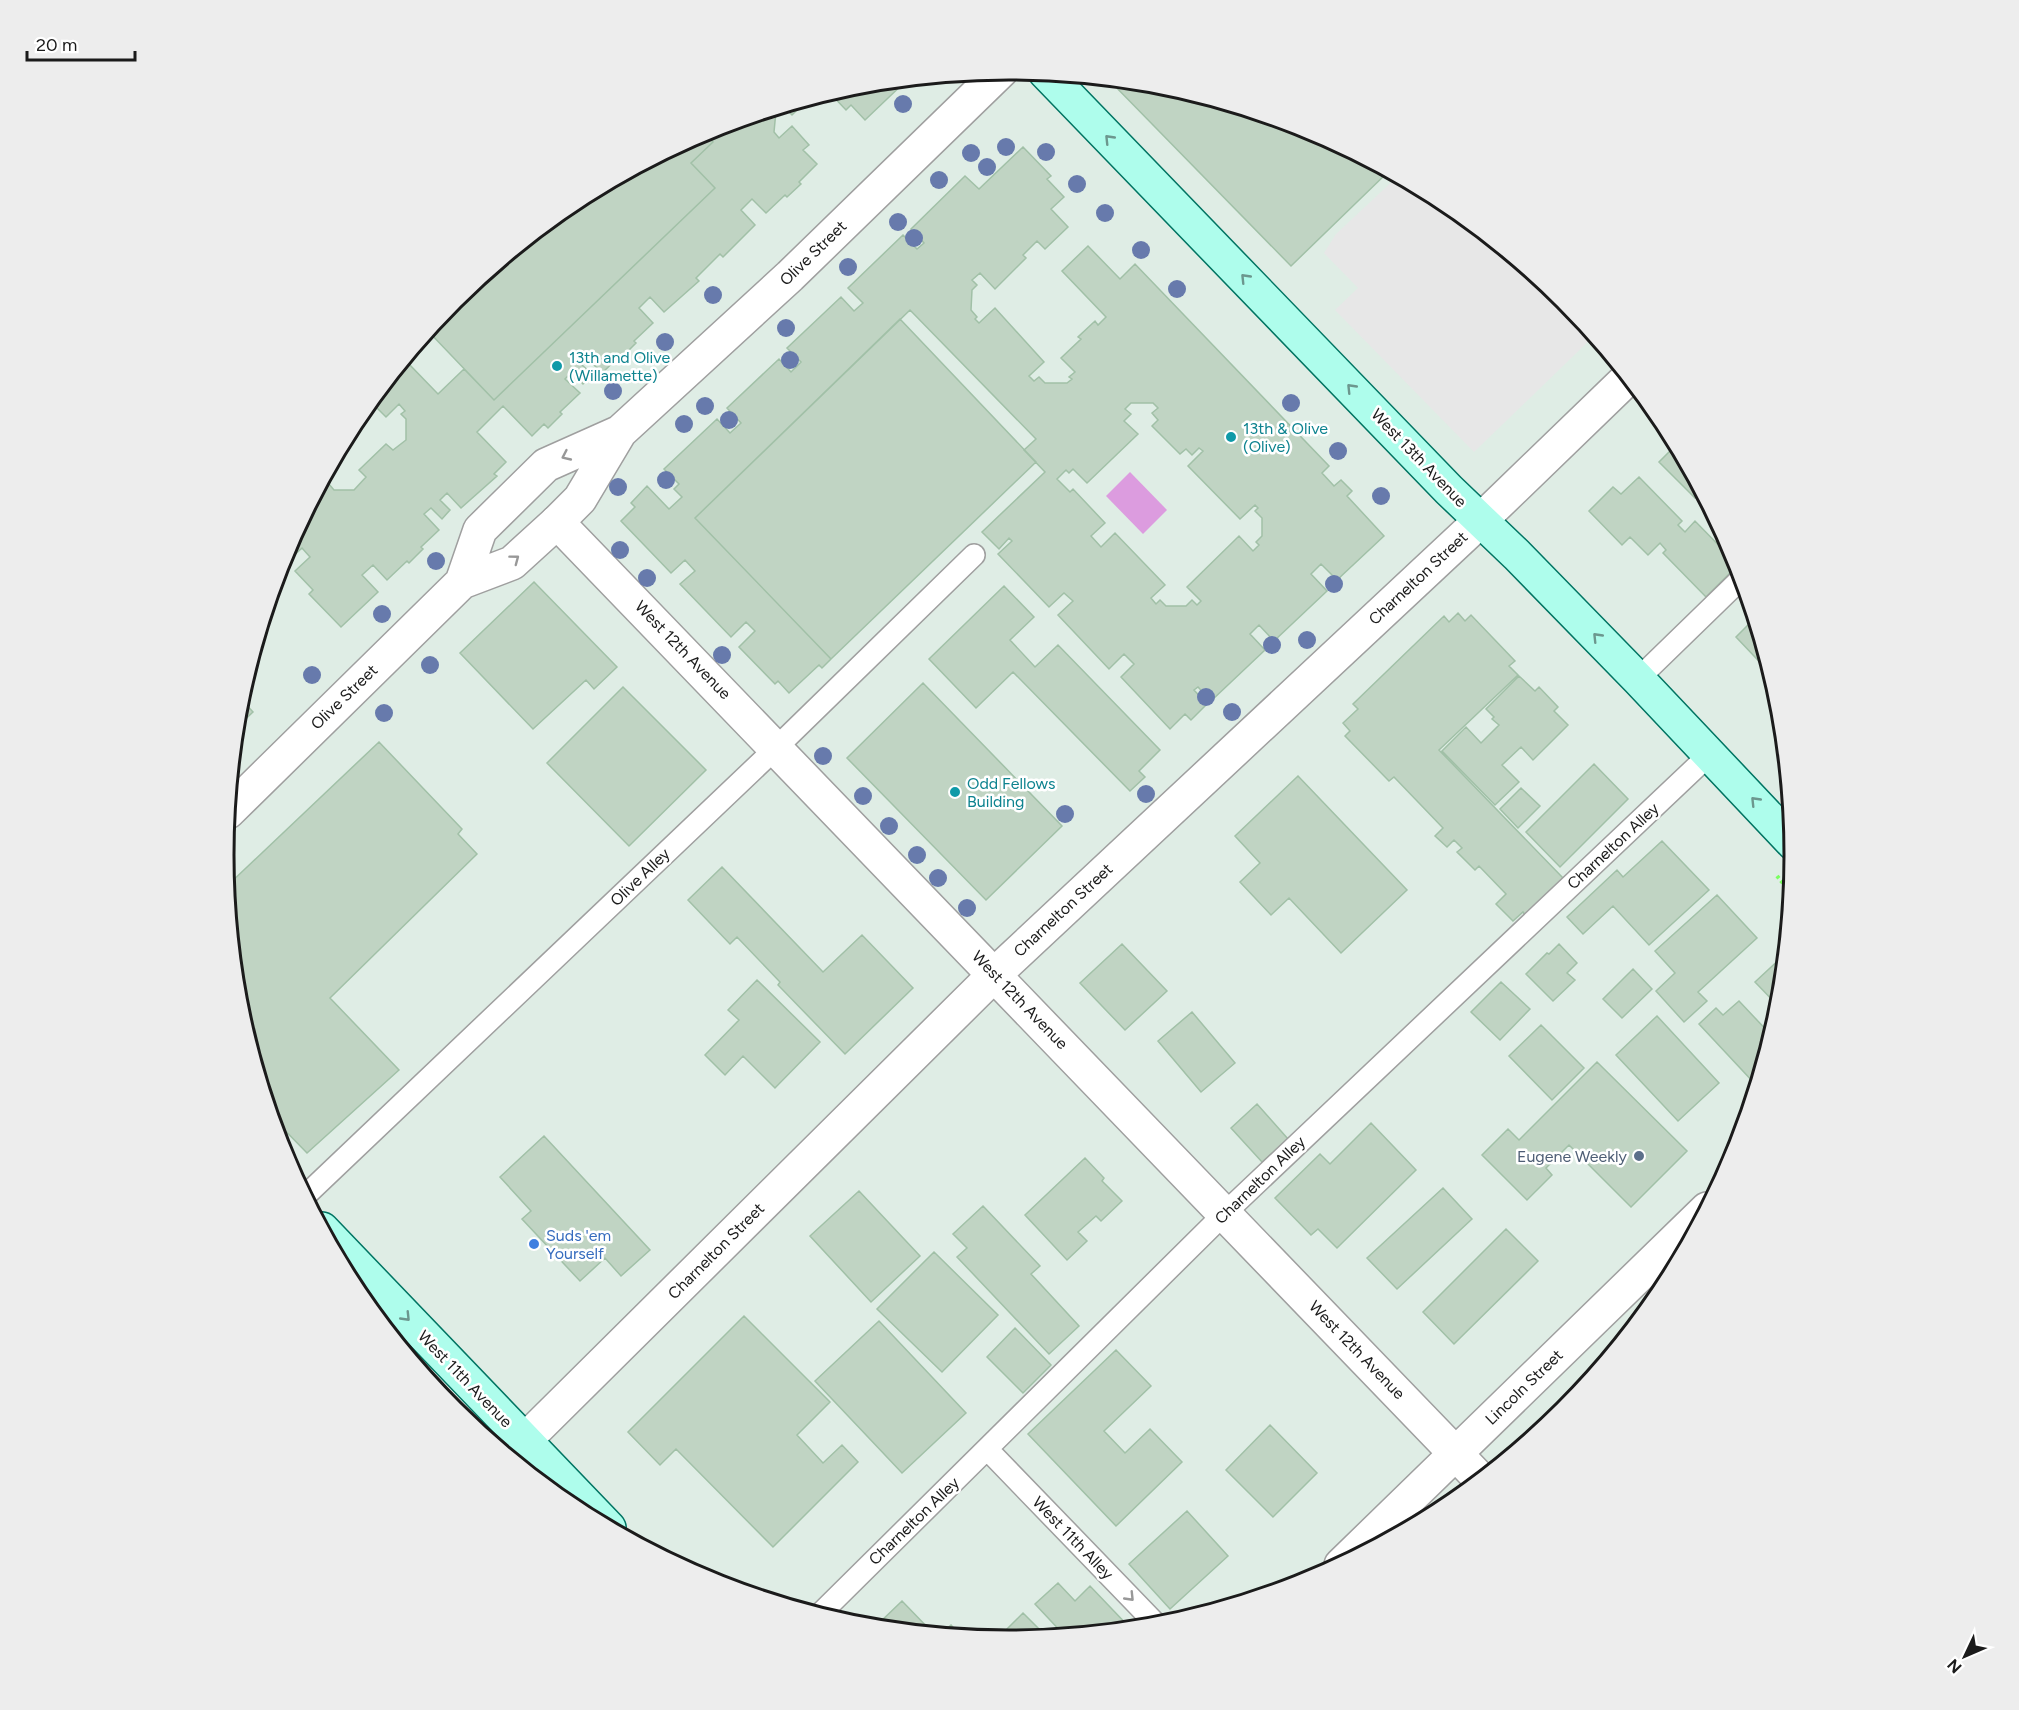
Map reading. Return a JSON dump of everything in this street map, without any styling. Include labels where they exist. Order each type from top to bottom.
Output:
[{"type":"main road","name":"West 13th Avenue","points":[[1054,81],[1449,490],[1638,679],[1784,833]]},
{"type":"main road","name":"West 11th Avenue","points":[[346,1256],[517,1448],[567,1491]]},
{"type":"street","name":"Olive Street","points":[[236,804],[462,582],[512,563],[557,522],[580,499],[620,432],[790,276],[991,80]]},
{"type":"street","name":"Charnelton Street","points":[[517,1448],[994,974],[1480,520],[1624,382]]},
{"type":"street","name":"Olive Street","points":[[462,582],[480,530],[546,465],[620,432]]},
{"type":"street","name":"West 12th Avenue","points":[[557,522],[1476,1474]]},
{"type":"street","name":"Lincoln Street","points":[[1359,1547],[1686,1233]]},
{"type":"lane","name":"Olive Alley","points":[[311,1191],[776,748],[974,555]]},
{"type":"lane","points":[[1638,679],[1736,585]]},
{"type":"lane","name":"Charnelton Alley","points":[[826,1608],[1225,1213],[1710,754]]},
{"type":"lane","name":"West 11th Alley","points":[[987,1449],[1150,1618]]},
{"type":"shaded area","points":[[1393,181],[1482,240],[1521,272],[1590,340],[1474,452],[1335,310],[1358,288],[1324,253],[1336,234]]},
{"type":"shaded area","points":[[1130,472],[1167,510],[1143,534],[1106,496]]},
{"type":"building","points":[[899,87],[865,120],[851,105],[846,110],[836,99]]},
{"type":"building","points":[[1116,87],[1161,94],[1259,121],[1352,159],[1384,176],[1291,266]]},
{"type":"building","name":"13th and Olive (Willamette)","points":[[775,116],[774,132],[779,138],[792,126],[809,145],[803,150],[817,164],[799,182],[801,184],[766,213],[752,199],[741,210],[755,225],[723,257],[720,254],[696,278],[699,281],[664,312],[650,297],[639,308],[653,323],[634,341],[636,343],[622,357],[621,355],[602,373],[587,358],[581,364],[593,375],[583,384],[572,372],[565,379],[580,393],[560,412],[562,414],[548,428],[544,424],[532,436],[503,406],[477,432],[506,462],[494,474],[497,476],[461,508],[447,493],[440,500],[450,510],[442,519],[431,508],[424,514],[439,530],[421,547],[423,549],[409,563],[407,561],[387,580],[373,565],[362,575],[378,592],[341,627],[309,594],[313,590],[295,571],[310,557],[302,548],[294,555],[329,484],[334,490],[354,490],[366,477],[359,470],[386,444],[393,450],[406,440],[406,419],[401,414],[405,411],[399,404],[386,417],[377,408],[394,383],[409,364],[438,394],[464,369],[494,400],[715,188],[691,163],[713,142],[711,140]]},
{"type":"building","points":[[711,140],[713,142],[691,163],[715,188],[494,400],[433,336],[498,272],[579,210],[667,159]]},
{"type":"building","name":"13th & Olive (Olive)","points":[[1023,147],[1051,176],[1047,179],[1064,197],[1051,209],[1068,227],[1045,249],[1037,241],[1023,255],[1026,258],[995,289],[980,273],[972,280],[977,285],[972,290],[971,310],[977,317],[975,319],[979,323],[995,308],[1044,362],[1029,376],[1034,381],[1039,377],[1045,383],[1067,383],[1072,379],[1069,377],[1075,372],[1061,358],[1081,339],[1078,337],[1095,321],[1098,325],[1106,317],[1062,271],[1088,246],[1120,279],[1135,264],[1329,466],[1322,473],[1334,486],[1341,480],[1352,491],[1347,496],[1384,536],[1337,580],[1321,564],[1311,574],[1327,591],[1274,641],[1259,625],[1250,634],[1265,650],[1211,701],[1198,687],[1194,690],[1207,704],[1191,720],[1185,714],[1170,729],[1121,677],[1134,664],[1124,654],[1109,669],[1058,615],[1073,601],[1064,593],[1049,607],[998,554],[1012,541],[1009,538],[999,549],[982,532],[1045,472],[1024,450],[1036,439],[910,310],[695,518],[831,659],[822,668],[819,665],[789,693],[778,681],[775,684],[739,647],[755,631],[746,622],[731,637],[680,584],[695,571],[685,560],[671,573],[621,521],[635,507],[631,503],[647,486],[669,509],[682,497],[674,489],[679,484],[664,469],[717,419],[730,433],[741,423],[727,408],[779,359],[791,372],[801,362],[787,348],[841,297],[854,311],[863,303],[848,288],[903,235],[917,249],[924,243],[911,229],[965,176],[979,189]],"holes":[[[1131,403],[1153,403],[1158,408],[1152,413],[1158,420],[1152,426],[1180,454],[1186,449],[1192,455],[1199,448],[1203,451],[1188,466],[1240,519],[1255,505],[1258,508],[1255,511],[1262,518],[1262,536],[1256,542],[1259,545],[1253,551],[1239,536],[1187,587],[1201,601],[1197,605],[1192,600],[1186,606],[1166,606],[1160,600],[1156,604],[1151,598],[1165,585],[1115,533],[1101,547],[1091,536],[1105,523],[1073,489],[1070,492],[1057,479],[1066,470],[1069,473],[1073,469],[1087,483],[1138,434],[1124,421],[1131,414],[1125,409]]]},
{"type":"building","points":[[900,319],[1036,462],[831,659],[695,518]]},
{"type":"building","points":[[1671,450],[1697,496],[1695,498],[1659,462]]},
{"type":"building","points":[[1639,477],[1682,521],[1678,525],[1685,532],[1695,521],[1721,548],[1731,572],[1706,597],[1663,553],[1666,550],[1660,543],[1648,555],[1630,537],[1622,545],[1589,511],[1613,487],[1621,494]]},
{"type":"building","points":[[534,582],[617,667],[594,689],[586,680],[533,729],[460,653]]},
{"type":"building","points":[[1004,586],[1034,617],[1010,640],[1035,667],[1058,645],[1160,750],[1139,771],[1145,777],[1130,791],[1013,672],[976,708],[929,659]]},
{"type":"building","points":[[1458,613],[1465,621],[1471,615],[1515,661],[1509,666],[1518,675],[1439,750],[1563,878],[1525,915],[1523,912],[1513,921],[1496,904],[1506,894],[1479,866],[1475,870],[1457,852],[1462,848],[1454,840],[1447,847],[1435,836],[1443,828],[1394,777],[1389,781],[1345,736],[1350,731],[1343,723],[1358,709],[1353,704],[1444,616],[1449,622]]},
{"type":"building","points":[[1749,624],[1761,663],[1736,637]]},
{"type":"building","points":[[1519,676],[1535,691],[1539,687],[1558,707],[1554,711],[1568,725],[1533,760],[1521,747],[1502,765],[1519,782],[1495,805],[1442,751],[1466,727],[1481,743],[1499,725],[1486,709]]},
{"type":"building","name":"Odd Fellows Building","points":[[923,683],[1062,826],[986,900],[847,758]]},
{"type":"building","points":[[623,687],[706,770],[629,846],[547,763]]},
{"type":"building","points":[[248,707],[253,712],[247,718]]},
{"type":"building","points":[[379,742],[462,829],[458,834],[477,854],[330,998],[399,1070],[307,1153],[285,1130],[260,1056],[241,956],[235,878]]},
{"type":"building","points":[[1594,764],[1628,799],[1560,867],[1526,832]]},
{"type":"building","points":[[1298,776],[1407,890],[1341,953],[1289,898],[1271,915],[1240,882],[1260,863],[1235,836]]},
{"type":"building","points":[[1521,788],[1540,806],[1518,828],[1500,809]]},
{"type":"building","points":[[1662,841],[1709,890],[1649,945],[1613,906],[1583,934],[1567,917],[1617,870],[1623,877]]},
{"type":"building","points":[[722,867],[823,972],[862,935],[913,988],[845,1054],[778,985],[780,982],[737,937],[730,944],[688,900]]},
{"type":"building","points":[[1717,895],[1757,938],[1698,992],[1707,1001],[1684,1022],[1656,991],[1675,973],[1655,951]]},
{"type":"building","points":[[1122,944],[1167,991],[1125,1030],[1080,983]]},
{"type":"building","points":[[1559,944],[1577,963],[1567,973],[1575,980],[1553,1001],[1526,974]]},
{"type":"building","points":[[1777,961],[1771,999],[1755,982]]},
{"type":"building","points":[[1633,969],[1652,989],[1622,1018],[1603,999]]},
{"type":"building","points":[[757,980],[820,1042],[775,1088],[743,1056],[725,1075],[705,1055],[739,1020],[728,1010]]},
{"type":"building","points":[[1501,982],[1530,1009],[1500,1040],[1471,1012]]},
{"type":"building","points":[[1739,1001],[1765,1029],[1751,1080],[1699,1024],[1716,1008],[1723,1015]]},
{"type":"building","points":[[1192,1012],[1235,1063],[1201,1092],[1158,1041]]},
{"type":"building","points":[[1657,1016],[1719,1083],[1678,1121],[1616,1055]]},
{"type":"building","points":[[1541,1025],[1584,1068],[1552,1100],[1509,1056]]},
{"type":"building","points":[[1597,1062],[1687,1151],[1631,1207],[1569,1145],[1546,1168],[1552,1175],[1527,1200],[1482,1155],[1508,1129],[1519,1140]]},
{"type":"building","points":[[1257,1104],[1288,1139],[1262,1162],[1231,1128]]},
{"type":"building","points":[[1371,1123],[1416,1170],[1337,1248],[1318,1229],[1311,1235],[1275,1198],[1320,1154],[1330,1164]]},
{"type":"building","points":[[544,1136],[650,1250],[621,1276],[605,1258],[580,1281],[522,1219],[531,1211],[500,1177]]},
{"type":"building","points":[[1085,1158],[1104,1178],[1102,1181],[1122,1201],[1101,1221],[1096,1216],[1078,1232],[1087,1241],[1067,1260],[1025,1215]]},
{"type":"building","points":[[1443,1188],[1472,1219],[1397,1289],[1367,1258]]},
{"type":"building","points":[[859,1191],[920,1256],[871,1302],[810,1236]]},
{"type":"building","points":[[983,1206],[1040,1266],[1031,1274],[1079,1326],[1049,1354],[957,1257],[967,1248],[953,1234]]},
{"type":"building","points":[[1506,1229],[1538,1261],[1454,1344],[1423,1312]]},
{"type":"building","points":[[934,1252],[998,1315],[942,1372],[877,1309]]},
{"type":"building","points":[[744,1316],[830,1402],[797,1435],[823,1463],[842,1445],[858,1462],[773,1547],[676,1449],[660,1465],[628,1432]]},
{"type":"building","points":[[879,1321],[966,1413],[902,1473],[815,1381]]},
{"type":"building","points":[[1015,1328],[1051,1365],[1023,1393],[987,1357]]},
{"type":"building","points":[[1116,1350],[1151,1386],[1104,1431],[1125,1453],[1150,1429],[1182,1462],[1116,1526],[1028,1434]]},
{"type":"building","points":[[1270,1425],[1317,1473],[1273,1517],[1226,1470]]},
{"type":"building","points":[[1187,1511],[1228,1556],[1170,1609],[1129,1564]]},
{"type":"building","points":[[1058,1583],[1075,1601],[1090,1586],[1124,1622],[1058,1629],[1035,1604]]},
{"type":"building","points":[[902,1601],[926,1626],[908,1624],[882,1620]]},
{"type":"building","points":[[1023,1613],[1039,1629],[1010,1630],[1006,1630]]},
{"type":"place","name":"13th and Olive (Willamette)","points":[[557,366]]},
{"type":"place","name":"13th & Olive (Olive)","points":[[1231,437]]},
{"type":"place","name":"Odd Fellows Building","points":[[955,792]]},
{"type":"place","name":"Eugene Weekly","points":[[1639,1156]]},
{"type":"place","name":"Suds 'em Yourself","points":[[534,1244]]}]
